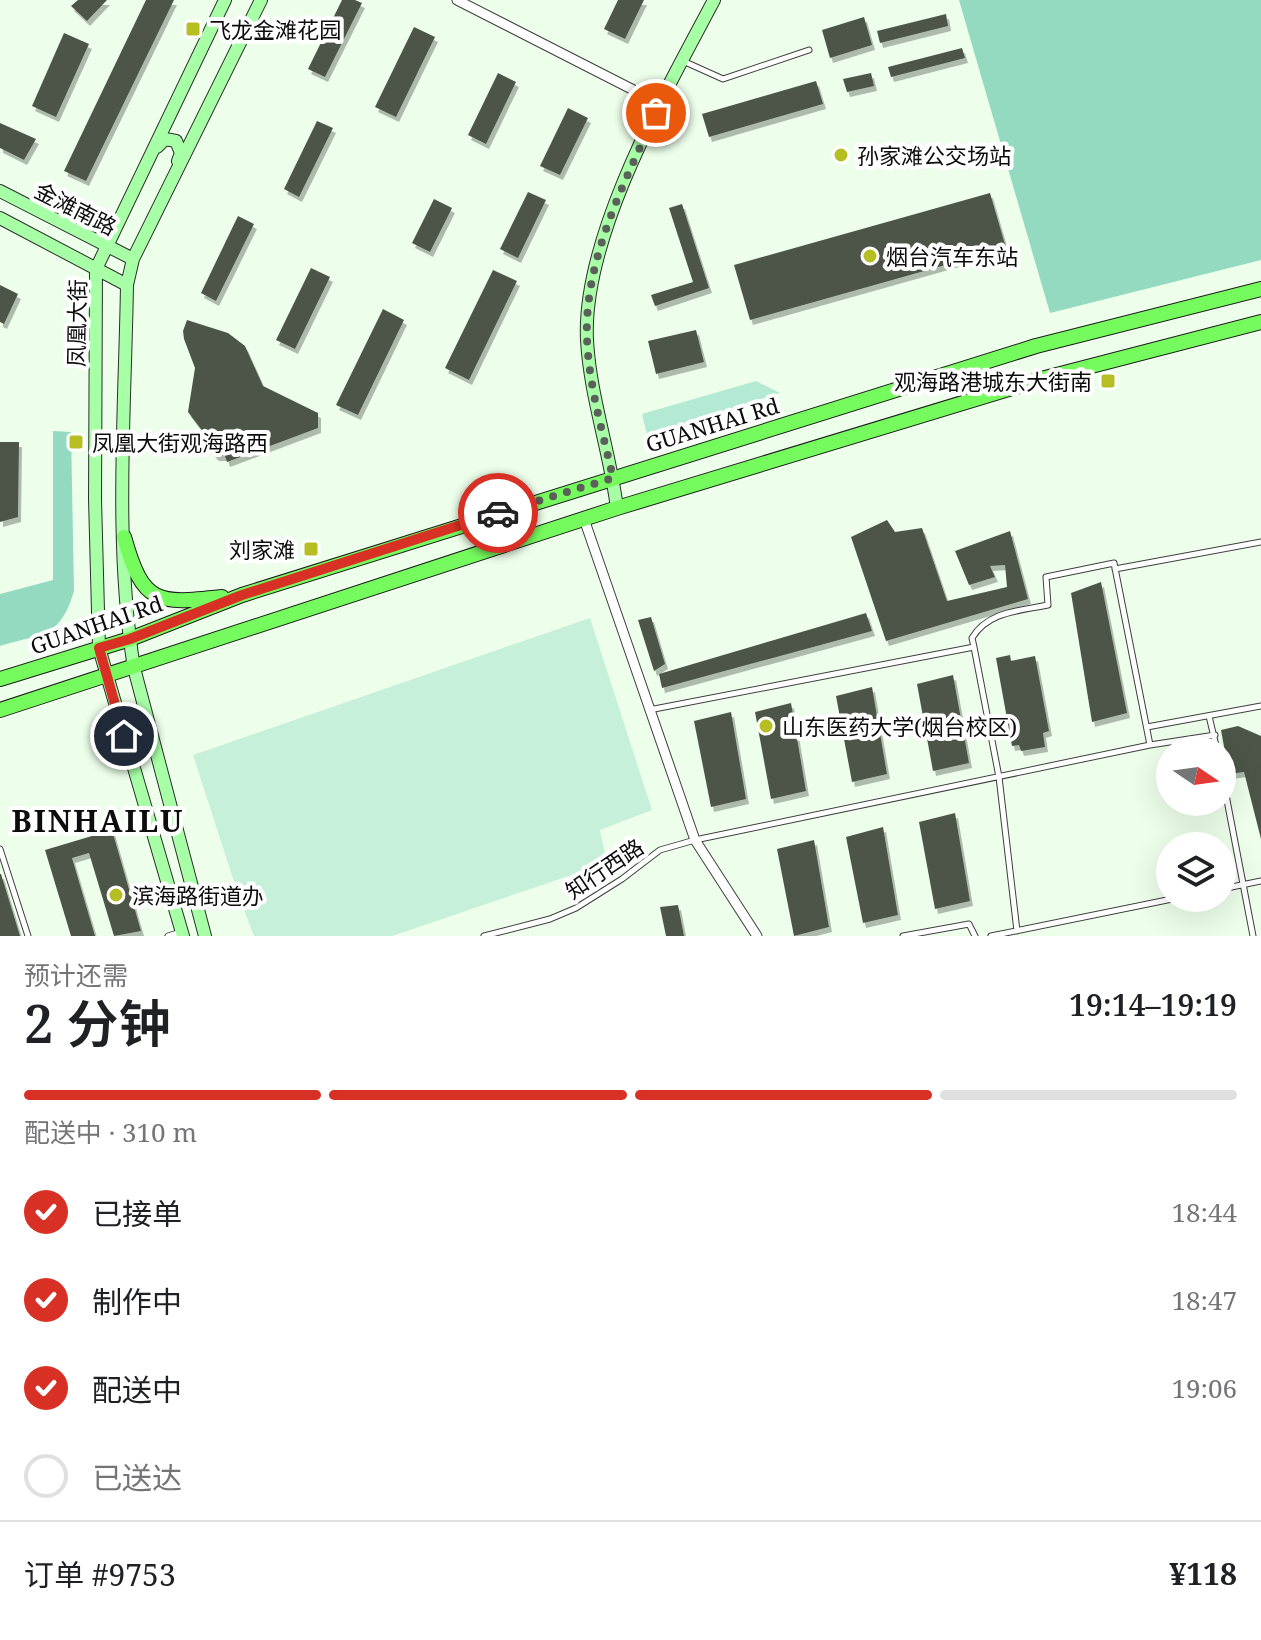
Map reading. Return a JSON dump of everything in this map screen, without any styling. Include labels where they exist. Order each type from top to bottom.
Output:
[{"type":"main road","name":"凤凰大街","points":[[183,934],[99,648],[95,499],[96,269],[225,0]]},
{"type":"main road","points":[[205,936],[134,668],[130,639],[125,595],[124,537],[127,285],[133,259],[261,0]]},
{"type":"main road","points":[[617,508],[587,339],[590,293],[618,196],[714,0]]},
{"type":"main road","points":[[143,169],[159,143],[170,138],[180,146],[181,153],[173,179]]},
{"type":"main road","name":"金滩南路","points":[[0,191],[133,259]]},
{"type":"main road","name":"金滩南路","points":[[0,218],[127,285]]},
{"type":"main road","name":"GUANHAI Rd","points":[[0,679],[130,639],[242,595],[1036,346],[1261,289]]},
{"type":"main road","points":[[0,710],[617,508],[1045,378],[1261,322]]},
{"type":"main road","points":[[124,537],[131,565],[141,582],[157,597],[174,603],[242,595]]},
{"type":"street","points":[[457,0],[661,104]]},
{"type":"street","points":[[584,519],[695,840],[757,936]]},
{"type":"lane","points":[[682,61],[723,79],[809,50]]},
{"type":"lane","points":[[1115,569],[1261,542]]},
{"type":"lane","points":[[1017,931],[999,777],[972,638],[980,625],[997,616],[1048,605],[1046,577],[1114,563],[1150,745]]},
{"type":"lane","points":[[649,710],[974,647]]},
{"type":"lane","points":[[1147,727],[1261,706]]},
{"type":"lane","points":[[1209,716],[1215,735]]},
{"type":"lane","name":"知行西路","points":[[484,936],[550,919],[576,908],[660,850],[695,840],[1150,745],[1215,735]]},
{"type":"lane","points":[[1230,816],[1253,936]]},
{"type":"lane","points":[[0,849],[28,936]]},
{"type":"lane","points":[[1236,886],[1261,881]]},
{"type":"lane","points":[[991,936],[1156,902]]},
{"type":"lane","points":[[903,936],[969,924],[975,936]]},
{"type":"lane","points":[[168,936],[183,934]]},
{"type":"green space","points":[[959,0],[1261,0],[1261,260],[1050,313]]},
{"type":"green space","points":[[756,381],[780,393],[647,435],[642,414]]},
{"type":"green space","points":[[53,431],[71,432],[74,591],[63,618],[56,626],[39,635],[0,646],[0,594],[53,580]]},
{"type":"green space","points":[[590,618],[652,810],[600,830],[607,863],[392,936],[254,936],[193,755]]},
{"type":"building","points":[[78,0],[107,0],[87,21],[71,6]]},
{"type":"building","points":[[146,0],[174,0],[86,181],[64,171]]},
{"type":"building","points":[[342,0],[362,3],[325,77],[308,69]]},
{"type":"building","points":[[618,0],[644,0],[625,39],[604,29]]},
{"type":"building","points":[[946,14],[948,26],[880,43],[877,31]]},
{"type":"building","points":[[864,17],[872,45],[830,58],[822,30]]},
{"type":"building","points":[[414,27],[435,37],[396,117],[375,107]]},
{"type":"building","points":[[64,33],[89,44],[56,117],[32,106]]},
{"type":"building","points":[[962,48],[965,58],[891,77],[888,67]]},
{"type":"building","points":[[498,73],[516,82],[486,144],[468,135]]},
{"type":"building","points":[[871,73],[874,86],[847,92],[843,79]]},
{"type":"building","points":[[816,81],[823,104],[709,137],[702,114]]},
{"type":"building","points":[[568,108],[588,118],[560,175],[540,166]]},
{"type":"building","points":[[317,121],[333,128],[299,197],[284,189]]},
{"type":"building","points":[[0,123],[36,139],[24,160],[0,148]]},
{"type":"building","points":[[528,192],[546,200],[518,258],[500,249]]},
{"type":"building","name":"烟台汽车东站","points":[[990,193],[1006,248],[750,320],[734,265]]},
{"type":"building","points":[[434,199],[452,208],[430,252],[412,243]]},
{"type":"building","points":[[682,204],[709,288],[655,306],[651,295],[693,282],[669,208]]},
{"type":"building","points":[[238,216],[254,224],[216,301],[201,293]]},
{"type":"building","points":[[311,268],[330,277],[295,349],[276,340]]},
{"type":"building","points":[[493,270],[517,281],[469,380],[445,368]]},
{"type":"building","points":[[0,285],[18,294],[4,324],[0,322]]},
{"type":"building","points":[[383,309],[404,320],[358,415],[336,405]]},
{"type":"building","points":[[187,320],[228,333],[245,346],[263,386],[318,413],[318,428],[227,462],[225,456],[216,456],[207,447],[204,433],[188,412],[195,368],[184,339]]},
{"type":"building","points":[[696,330],[704,362],[656,374],[648,341]]},
{"type":"building","points":[[0,442],[19,442],[18,517],[0,522]]},
{"type":"building","points":[[887,520],[895,532],[922,528],[947,601],[1007,587],[1005,565],[990,566],[995,577],[969,585],[955,551],[1010,531],[1028,599],[886,641],[851,537]]},
{"type":"building","points":[[1101,582],[1127,713],[1092,722],[1071,593]]},
{"type":"building","points":[[866,613],[872,631],[662,688],[659,674]]},
{"type":"building","points":[[651,617],[665,664],[654,671],[638,620]]},
{"type":"building","points":[[1010,655],[1011,661],[1035,656],[1049,731],[1043,733],[1045,747],[1021,751],[1019,745],[1012,746],[996,658]]},
{"type":"building","points":[[953,675],[969,763],[933,771],[917,684]]},
{"type":"building","points":[[872,687],[887,774],[852,782],[836,696]]},
{"type":"building","points":[[791,703],[806,791],[771,799],[755,712]]},
{"type":"building","points":[[731,712],[746,799],[711,807],[694,721]]},
{"type":"building","points":[[1238,726],[1261,736],[1261,839],[1244,772],[1236,773],[1236,736],[1222,736],[1221,730]]},
{"type":"building","points":[[955,813],[970,901],[935,909],[919,822]]},
{"type":"building","points":[[883,827],[898,915],[863,923],[846,837]]},
{"type":"building","name":"滨海路街道办","points":[[112,830],[141,931],[114,936],[89,853],[72,858],[95,936],[71,936],[45,850]]},
{"type":"building","points":[[814,840],[829,927],[794,936],[777,849]]},
{"type":"building","points":[[1,874],[20,936],[0,936]]},
{"type":"building","points":[[678,905],[684,936],[666,936],[660,907]]},
{"type":"way so far","points":[[498,513],[613,478],[587,339],[590,293],[618,196],[656,113]]},
{"type":"place","name":"飞龙金滩花园","points":[[193,29]]},
{"type":"place","name":"孙家滩公交场站","points":[[841,155]]},
{"type":"place","name":"烟台汽车东站","points":[[870,256]]},
{"type":"place","name":"观海路港城东大街南","points":[[1108,381]]},
{"type":"place","name":"凤凰大街观海路西","points":[[76,442]]},
{"type":"place","name":"刘家滩","points":[[311,549]]},
{"type":"place","name":"山东医药大学(烟台校区)","points":[[766,726]]},
{"type":"place","name":"滨海路街道办","points":[[116,895]]},
{"type":"district","name":"BINHAILU","points":[[98,820]]},
{"type":"route","points":[[124,736],[99,648],[242,595],[498,513]]}]
